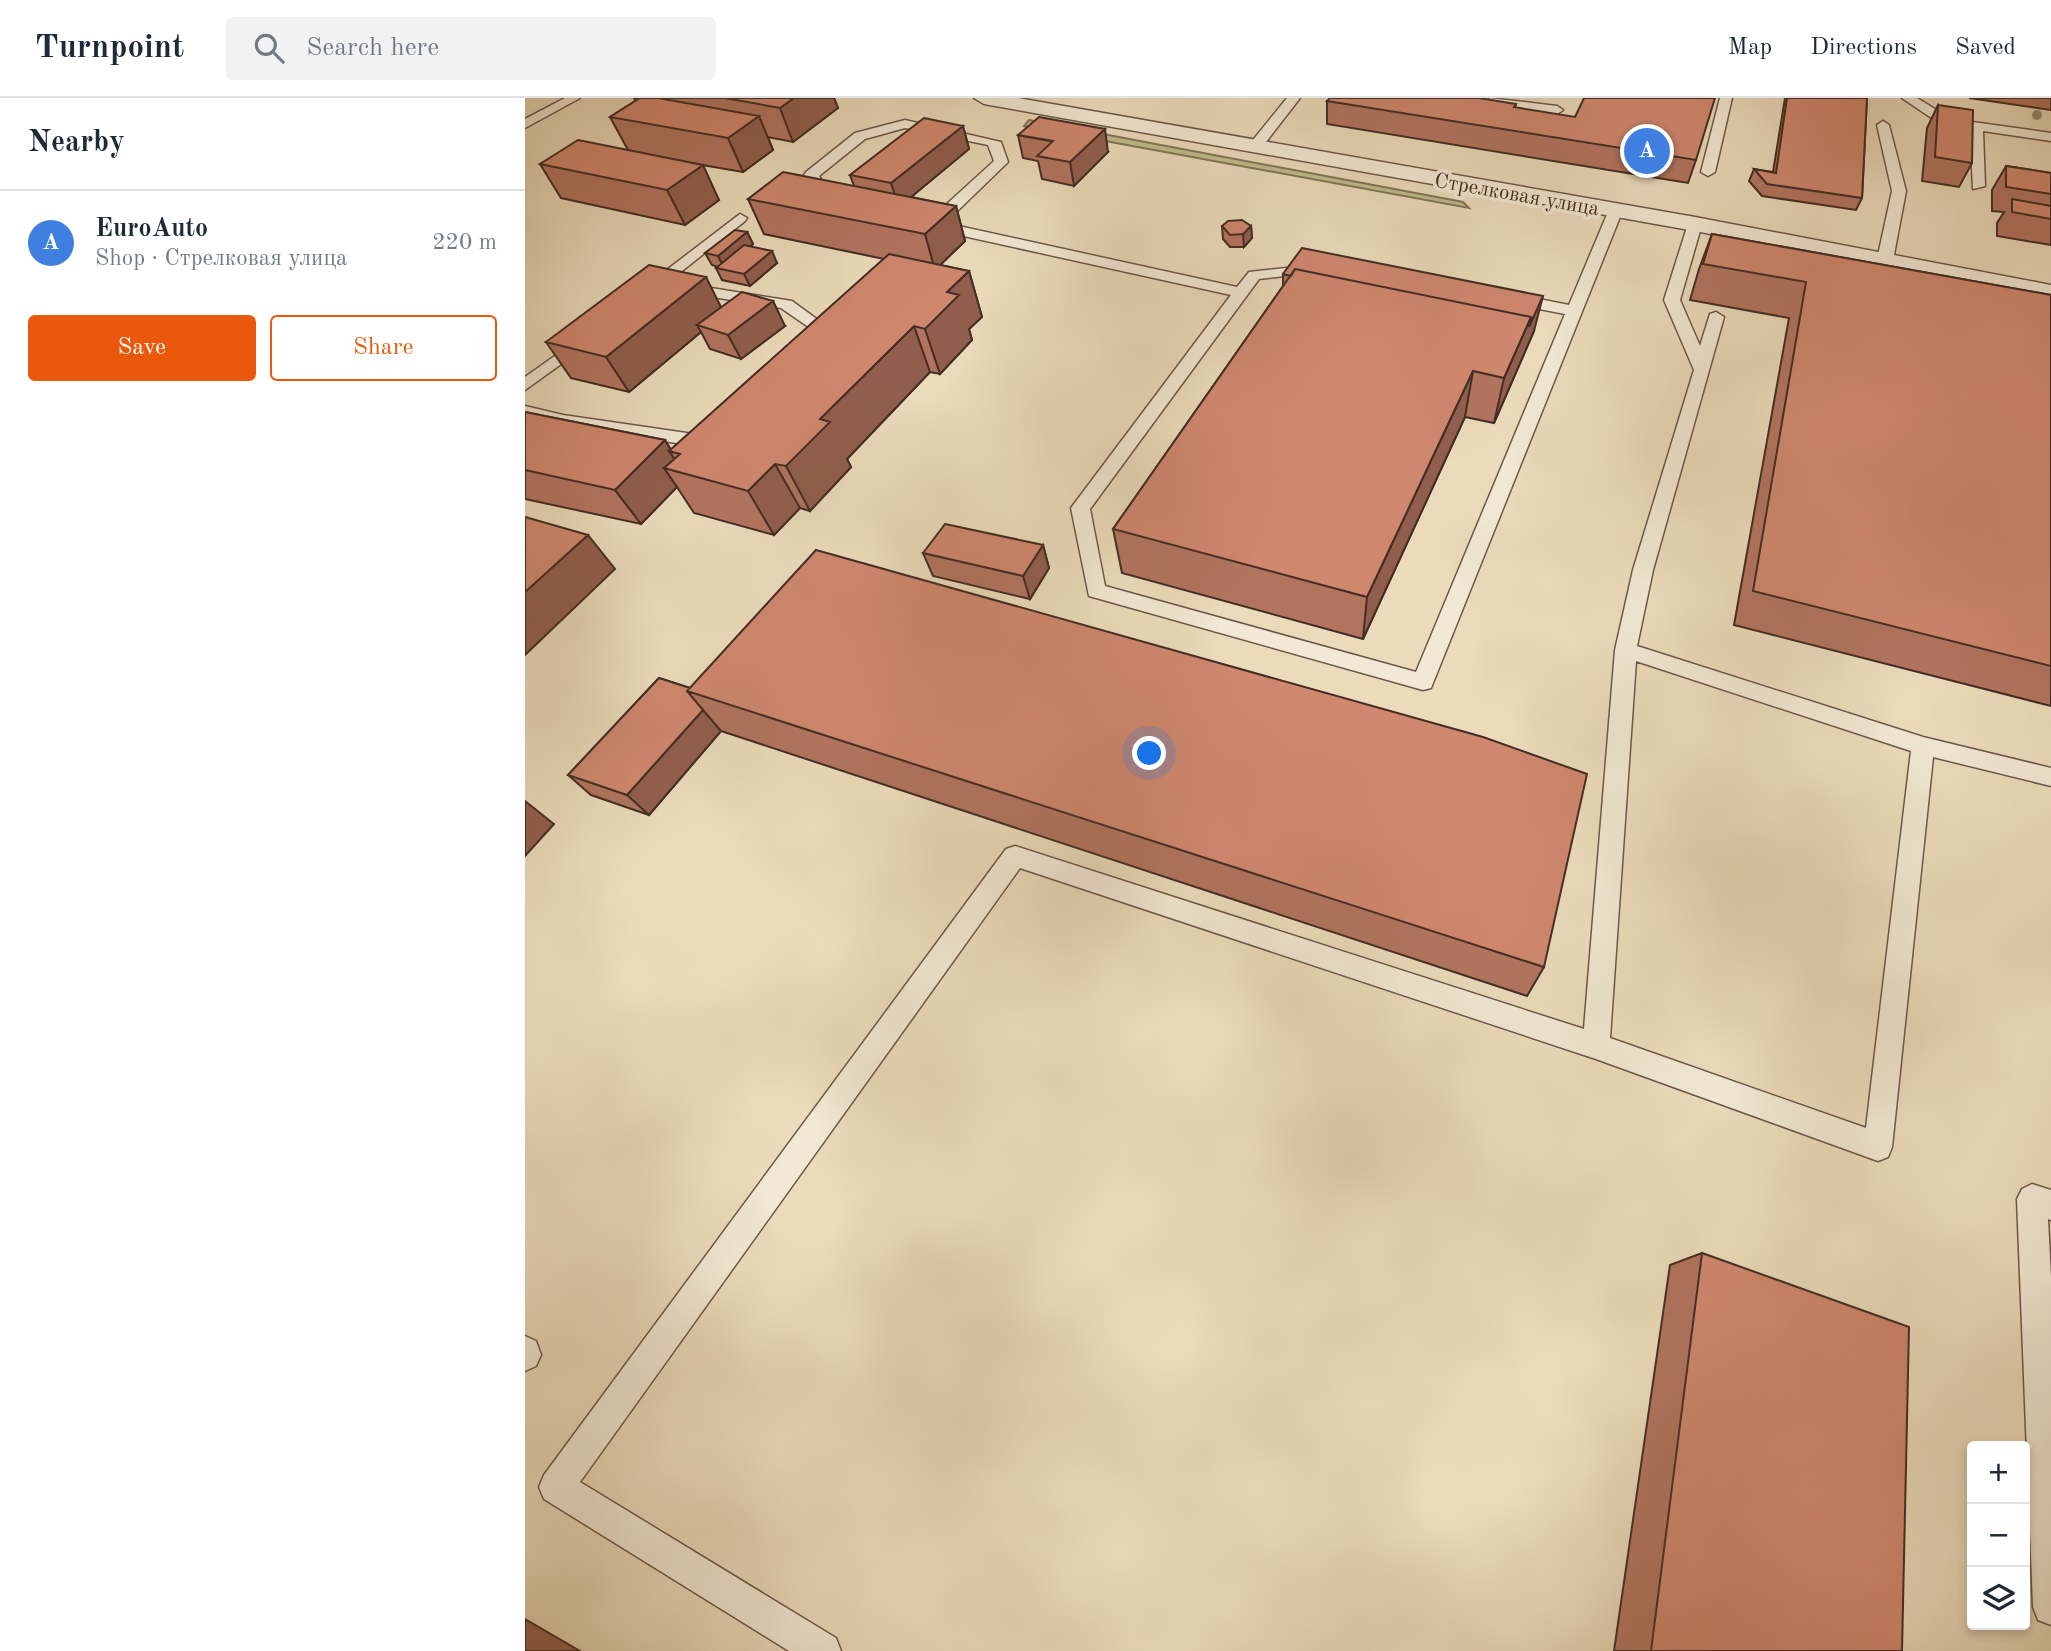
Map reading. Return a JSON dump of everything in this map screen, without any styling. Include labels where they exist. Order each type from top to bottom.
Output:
[{"type":"street","name":"Стрелковая улица","points":[[983,98],[1039,103],[1254,148],[1615,212],[1717,235],[1885,260],[1911,272],[1981,285],[2051,292]]},
{"type":"lane","points":[[525,124],[574,98]]},
{"type":"lane","points":[[1254,148],[1294,98]]},
{"type":"lane","points":[[1496,98],[1494,100],[1557,110]]},
{"type":"lane","points":[[1708,172],[1726,98]]},
{"type":"lane","points":[[1908,98],[1947,122],[2051,137]]},
{"type":"lane","points":[[842,205],[829,203],[811,175],[860,136],[905,124],[994,142],[1001,162],[928,224],[1241,293]]},
{"type":"lane","points":[[1882,125],[1899,191],[1885,260]]},
{"type":"lane","points":[[1976,126],[1978,186]]},
{"type":"lane","points":[[1334,265],[1254,275],[1080,508],[1096,591],[1423,682],[1615,212]]},
{"type":"lane","points":[[634,302],[740,218]]},
{"type":"lane","points":[[1702,370],[1672,300],[1717,235]]},
{"type":"lane","points":[[655,286],[721,292],[786,304],[832,335],[813,361]]},
{"type":"lane","points":[[1495,295],[1575,311]]},
{"type":"lane","points":[[1687,336],[1698,311]]},
{"type":"lane","points":[[1596,1046],[1626,650],[1643,570],[1716,317]]},
{"type":"lane","points":[[525,385],[601,327]]},
{"type":"lane","points":[[525,411],[711,444],[724,438]]},
{"type":"lane","points":[[1626,650],[1923,746],[2051,777]]},
{"type":"lane","points":[[824,1651],[556,1487],[1015,856],[1596,1046],[1878,1147],[1923,746]]},
{"type":"lane","points":[[2051,1205],[2032,1199],[2051,1607]]},
{"type":"shaded area","points":[[1029,120],[1463,202],[1469,208],[1024,126]]},
{"type":"building","points":[[640,98],[658,98],[759,116],[728,138],[610,117]]},
{"type":"building","points":[[725,98],[794,98],[780,108]]},
{"type":"building","points":[[1330,98],[1479,98],[1575,117],[1584,98],[1715,98],[1696,160],[1327,101]]},
{"type":"building","points":[[1787,98],[1867,98],[1862,198],[1767,184],[1754,169],[1776,173]]},
{"type":"building","points":[[1938,105],[1973,110],[1972,163],[1935,157]]},
{"type":"building","points":[[1039,117],[1105,129],[1070,162],[1037,156],[1053,141],[1018,135]]},
{"type":"building","points":[[924,118],[963,126],[891,183],[850,175]]},
{"type":"building","points":[[578,140],[703,165],[667,190],[540,164]]},
{"type":"building","points":[[2006,166],[2051,173],[2051,194],[2006,187]]},
{"type":"building","points":[[783,172],[956,206],[925,234],[748,199]]},
{"type":"building","points":[[2012,199],[2051,206],[2051,219],[2012,212]]},
{"type":"building","points":[[1242,220],[1251,226],[1243,234],[1230,235],[1222,226],[1228,221]]},
{"type":"building","points":[[735,230],[747,232],[718,256],[705,253]]},
{"type":"building","points":[[1712,234],[2051,295],[2051,666],[1753,591],[1806,282],[1703,264]]},
{"type":"building","points":[[744,245],[772,251],[744,274],[716,268]]},
{"type":"building","points":[[1302,248],[1543,296],[1529,327],[1531,317],[1295,269],[1291,276],[1283,274]]},
{"type":"building","points":[[889,254],[969,271],[947,292],[959,295],[925,329],[914,326],[820,419],[830,422],[786,466],[775,464],[748,491],[664,468],[680,454],[669,451]]},
{"type":"building","points":[[649,265],[706,277],[606,357],[546,342]]},
{"type":"building","points":[[1295,269],[1531,317],[1504,378],[1473,371],[1367,597],[1113,529]]},
{"type":"building","points":[[742,292],[773,301],[728,335],[697,325]]},
{"type":"building","points":[[525,412],[665,440],[615,490],[525,470]]},
{"type":"building","points":[[525,517],[588,535],[525,592]]},
{"type":"building","points":[[945,524],[1043,545],[1023,576],[923,553]]},
{"type":"building","points":[[816,550],[1483,737],[1587,774],[1544,967],[687,691]]},
{"type":"building","points":[[659,678],[690,688],[687,691],[703,710],[627,795],[568,775]]},
{"type":"building","points":[[1702,1253],[1909,1327],[1902,1651],[1651,1651]]},
{"type":"place","name":"EuroAuto","points":[[1647,151]]}]
